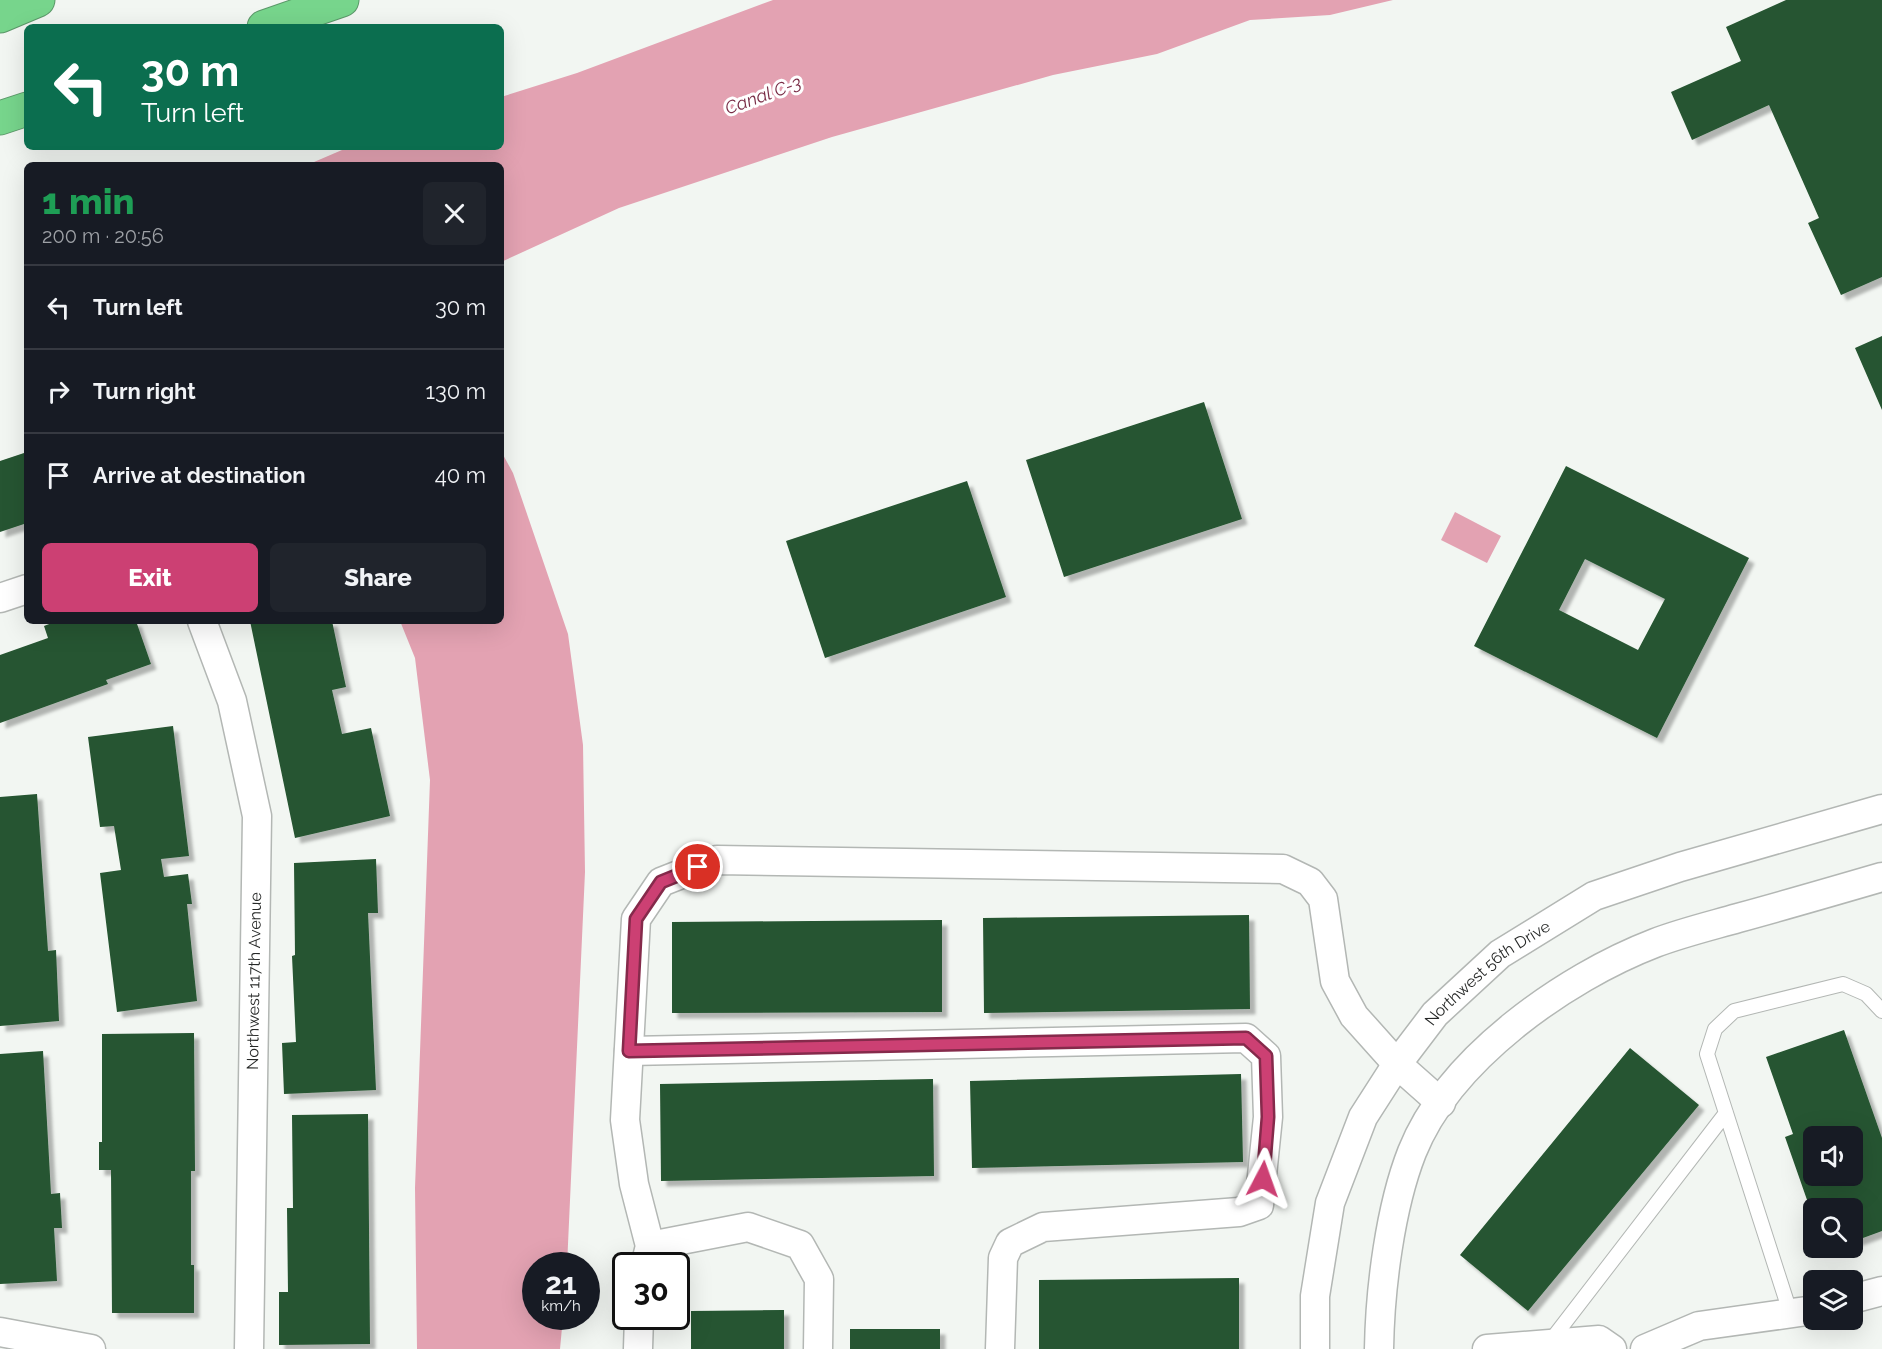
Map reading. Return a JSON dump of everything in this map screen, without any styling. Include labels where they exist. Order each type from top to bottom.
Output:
[{"type":"highway","points":[[0,16],[39,0]]},
{"type":"highway","points":[[273,24],[342,0]]},
{"type":"highway","points":[[0,118],[24,110]]},
{"type":"street","points":[[0,598],[24,590]]},
{"type":"street","name":"Northwest 117th Avenue","points":[[203,624],[232,701],[257,816],[249,1349]]},
{"type":"street","name":"Northwest 56th Drive","points":[[1315,1349],[1315,1296],[1330,1203],[1363,1117],[1397,1064],[1435,1014],[1500,954],[1594,896],[1680,867],[1882,809]]},
{"type":"street","points":[[646,1252],[634,1184],[626,1120],[636,919],[661,882],[717,860],[1283,869],[1310,882],[1323,899],[1335,981],[1354,1016],[1397,1064],[1441,1103]]},
{"type":"street","points":[[1379,1349],[1394,1211],[1413,1151],[1441,1103],[1471,1063],[1517,1023],[1567,987],[1655,943],[1882,877]]},
{"type":"street","points":[[629,1051],[1246,1038],[1266,1056],[1268,1117],[1259,1205],[1239,1212],[1043,1227],[1010,1243],[1003,1258],[1000,1349]]},
{"type":"street","points":[[661,1252],[748,1227],[800,1245],[819,1279],[818,1349]]},
{"type":"street","points":[[1863,1296],[1882,1291]]},
{"type":"street","points":[[1645,1349],[1699,1326],[1802,1312]]},
{"type":"street","points":[[638,1349],[639,1330]]},
{"type":"street","points":[[0,1332],[91,1349]]},
{"type":"street","points":[[1487,1349],[1599,1340],[1612,1349]]},
{"type":"lane","points":[[1802,1312],[1726,1113],[1707,1054],[1715,1029],[1734,1011],[1843,984],[1866,994],[1882,1011]]},
{"type":"lane","points":[[1548,1345],[1726,1113]]},
{"type":"water","name":"Canal C-3","points":[[773,0],[1393,0],[1330,15],[1250,20],[1157,54],[1053,75],[832,137],[619,208],[504,261],[504,162],[314,162],[342,150],[504,150],[504,96],[577,73]]},
{"type":"water","points":[[504,456],[513,473],[568,634],[583,745],[585,872],[568,1252],[522,1252],[522,1330],[562,1330],[560,1349],[417,1349],[415,1188],[430,780],[415,658],[401,624],[504,624]]},
{"type":"water","points":[[1455,512],[1501,536],[1487,563],[1441,540]]},
{"type":"building","points":[[1786,0],[1882,0],[1882,277],[1841,295],[1808,223],[1819,218],[1769,105],[1692,140],[1671,92],[1741,61],[1726,27]]},
{"type":"building","points":[[1882,336],[1882,410],[1855,348]]},
{"type":"building","points":[[1204,402],[1242,519],[1064,577],[1026,460]]},
{"type":"building","points":[[24,453],[24,524],[0,532],[0,461]]},
{"type":"building","points":[[1566,466],[1749,558],[1657,738],[1474,646]],"holes":[[[1585,559],[1665,599],[1638,650],[1559,610]]]},
{"type":"building","points":[[967,481],[1006,597],[825,658],[786,541]]},
{"type":"building","points":[[49,624],[137,624],[151,664],[106,680],[108,684],[0,723],[0,655],[48,638],[44,626]]},
{"type":"building","points":[[251,624],[333,624],[346,687],[332,690],[342,734],[371,728],[390,816],[295,838]]},
{"type":"building","points":[[173,726],[189,856],[161,859],[164,877],[188,874],[192,904],[187,904],[197,1001],[117,1012],[100,873],[121,870],[114,826],[100,827],[88,737]]},
{"type":"building","points":[[37,794],[48,951],[56,950],[59,1021],[0,1026],[0,797]]},
{"type":"building","points":[[376,859],[378,913],[368,913],[376,1090],[284,1094],[282,1043],[296,1042],[292,956],[295,955],[294,863]]},
{"type":"building","points":[[1249,915],[1250,1009],[984,1013],[983,918]]},
{"type":"building","points":[[942,920],[942,1012],[672,1013],[672,922]]},
{"type":"building","points":[[1844,1030],[1882,1138],[1882,1231],[1863,1238],[1863,1198],[1806,1198],[1785,1137],[1793,1134],[1766,1057]]},
{"type":"building","points":[[194,1033],[195,1171],[191,1171],[191,1265],[194,1265],[194,1313],[112,1313],[111,1170],[99,1170],[99,1142],[102,1142],[102,1034]]},
{"type":"building","points":[[1630,1048],[1699,1105],[1528,1311],[1460,1255]]},
{"type":"building","points":[[43,1051],[51,1194],[60,1193],[62,1228],[54,1228],[57,1281],[0,1284],[0,1054]]},
{"type":"building","points":[[1241,1074],[1243,1162],[972,1168],[970,1081]]},
{"type":"building","points":[[933,1079],[934,1176],[661,1181],[660,1084]]},
{"type":"building","points":[[368,1114],[370,1344],[279,1345],[279,1292],[288,1292],[287,1208],[293,1208],[292,1115]]},
{"type":"building","points":[[1239,1278],[1239,1349],[1039,1349],[1039,1280]]},
{"type":"building","points":[[784,1310],[784,1349],[691,1349],[691,1311]]},
{"type":"building","points":[[850,1329],[940,1329],[940,1349],[850,1349]]},
{"type":"route","points":[[698,867],[661,882],[636,919],[629,1051],[1246,1038],[1266,1056],[1268,1117],[1263,1179]]}]
